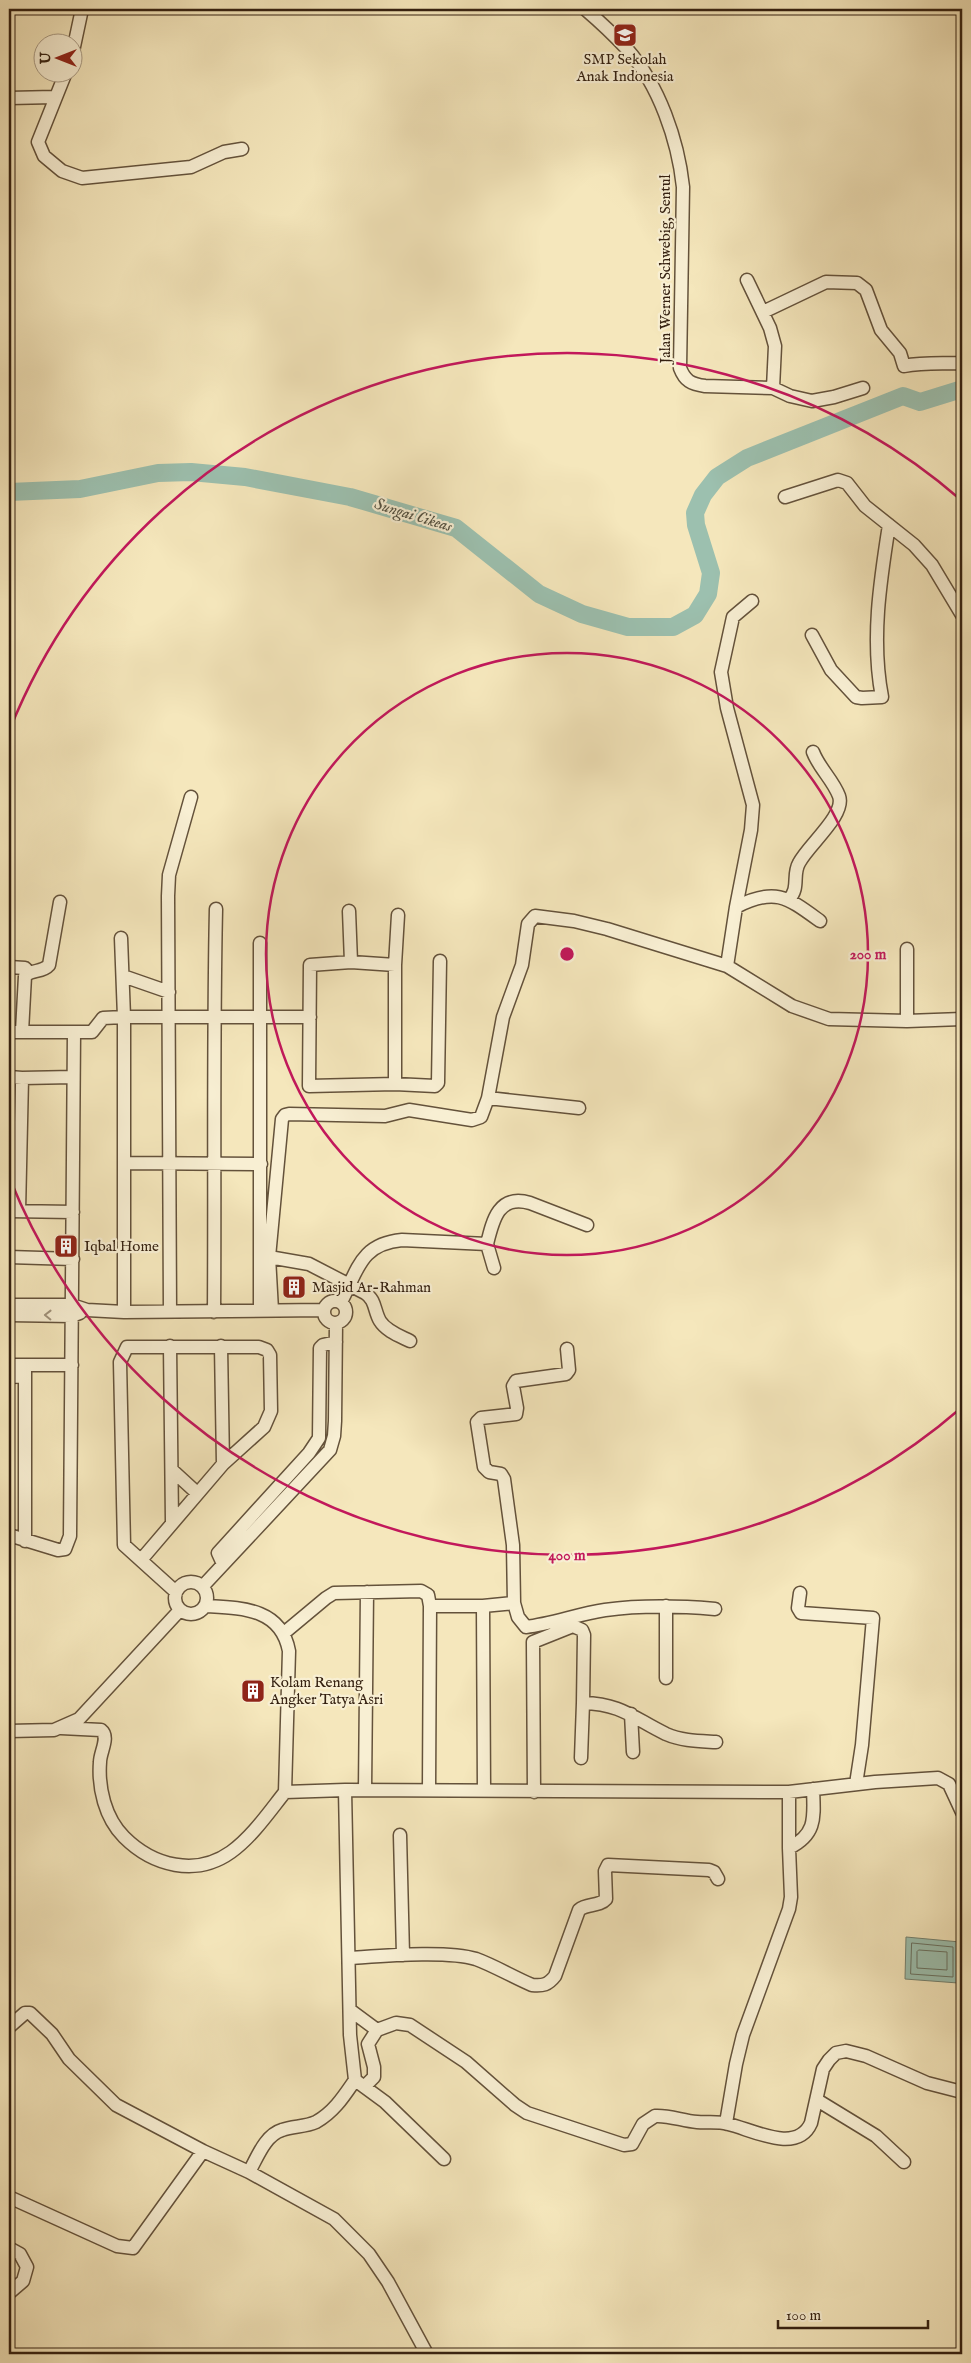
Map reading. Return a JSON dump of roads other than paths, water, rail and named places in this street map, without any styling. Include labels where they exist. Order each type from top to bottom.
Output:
[{"type":"street","points":[[77,32],[82,9]]},
{"type":"street","name":"Jalan Werner Schwebig, Sentul","points":[[585,9],[636,60],[664,112],[674,136],[680,161],[683,187],[680,368],[685,379],[694,385],[773,388]]},
{"type":"street","points":[[61,82],[54,97],[50,115],[40,135],[39,148],[44,156],[62,171],[71,175],[98,177],[191,167],[224,152],[242,148]]},
{"type":"street","points":[[9,98],[54,97]]},
{"type":"street","points":[[747,280],[763,312],[775,346],[773,388],[790,396],[812,401],[834,397],[863,388]]},
{"type":"street","points":[[763,312],[826,282],[857,283],[866,290],[881,330],[900,353],[904,366],[924,362],[937,365],[962,363]]},
{"type":"street","points":[[785,497],[824,484],[843,480],[865,506],[914,545],[932,565],[962,615]]},
{"type":"street","points":[[812,635],[832,670],[856,697],[882,697],[876,647],[880,588],[889,525]]},
{"type":"street","points":[[727,966],[751,830],[752,800],[727,708],[721,672],[733,617],[752,601]]},
{"type":"street","points":[[789,899],[795,891],[798,864],[840,808],[839,797],[813,752]]},
{"type":"street","points":[[170,1312],[169,875],[191,797]]},
{"type":"street","points":[[736,907],[763,896],[774,895],[789,899],[820,921]]},
{"type":"street","points":[[22,1032],[25,976],[29,973],[43,970],[49,965],[60,902]]},
{"type":"street","points":[[214,1312],[216,1162],[213,1017],[216,909]]},
{"type":"street","points":[[349,911],[351,962]]},
{"type":"street","points":[[395,1084],[395,965],[398,915]]},
{"type":"street","points":[[266,1310],[282,1119],[285,1115],[385,1116],[408,1110],[472,1120],[482,1117],[488,1098],[503,1017],[522,965],[528,924],[531,918],[539,915],[607,929],[727,966],[780,1000],[817,1016],[829,1019],[907,1021],[962,1018]]},
{"type":"street","points":[[122,938],[125,1163],[124,1312]]},
{"type":"street","points":[[260,943],[261,1164],[266,1310]]},
{"type":"street","points":[[907,949],[907,1021]]},
{"type":"street","points":[[395,965],[351,962],[310,965],[309,1092],[395,1084],[435,1086],[438,1083],[440,961]]},
{"type":"street","points":[[9,967],[25,968],[29,973]]},
{"type":"street","points":[[123,976],[169,992]]},
{"type":"street","points":[[9,1032],[92,1032],[103,1018],[310,1017]]},
{"type":"street","points":[[9,1535],[58,1550],[66,1549],[70,1536],[74,1032]]},
{"type":"street","points":[[9,1077],[74,1077]]},
{"type":"street","points":[[22,1078],[15,1122],[14,1211],[74,1212]]},
{"type":"street","points":[[488,1098],[579,1108]]},
{"type":"street","points":[[125,1163],[171,1164],[216,1162],[261,1164]]},
{"type":"street","points":[[494,1268],[487,1244],[497,1216],[508,1201],[521,1200],[587,1225]]},
{"type":"street","points":[[340,1302],[361,1259],[371,1249],[387,1241],[487,1244]]},
{"type":"street","points":[[9,1257],[73,1259]]},
{"type":"street","points":[[269,1257],[309,1264],[350,1284],[372,1299],[381,1323],[389,1330],[410,1341]]},
{"type":"street","points":[[330,1302],[340,1302],[345,1307],[346,1314],[342,1320],[336,1323],[329,1322],[325,1317],[324,1310],[330,1302]]},
{"type":"street","points":[[9,1305],[124,1312],[324,1310]]},
{"type":"street","points":[[9,1315],[72,1310]]},
{"type":"street","points":[[203,1586],[330,1450],[334,1436],[335,1420],[336,1323]]},
{"type":"street","points":[[223,1564],[218,1553],[317,1442],[319,1438],[320,1348],[323,1345],[336,1342]]},
{"type":"street","points":[[170,1346],[172,1522]]},
{"type":"street","points":[[221,1346],[223,1464]]},
{"type":"street","points":[[141,1560],[223,1464],[264,1427],[271,1411],[270,1355],[267,1350],[259,1346],[127,1347],[120,1362],[124,1545],[176,1592]]},
{"type":"street","points":[[567,1349],[568,1372],[563,1375],[516,1381],[512,1386],[517,1408],[516,1414],[481,1418],[478,1422],[484,1467],[489,1472],[501,1474],[504,1479],[513,1545],[514,1603],[518,1617],[526,1627],[605,1610],[666,1606],[716,1608]]},
{"type":"street","points":[[9,1365],[25,1371]]},
{"type":"street","points":[[9,1377],[25,1371],[72,1365]]},
{"type":"street","points":[[25,1371],[25,1541]]},
{"type":"street","points":[[319,1420],[335,1420]]},
{"type":"street","points":[[172,1471],[197,1494]]},
{"type":"street","points":[[287,1476],[298,1486]]},
{"type":"street","points":[[252,1513],[262,1523]]},
{"type":"street","points":[[197,1582],[203,1586],[208,1597],[206,1606],[199,1613],[192,1614],[180,1610],[175,1598],[176,1592],[185,1583],[197,1582]]},
{"type":"street","points":[[284,1633],[330,1595],[421,1591],[428,1594],[430,1606],[429,1790]]},
{"type":"street","points":[[366,1790],[367,1592]]},
{"type":"street","points":[[800,1593],[798,1610],[801,1613],[872,1618],[865,1719],[856,1784]]},
{"type":"street","points":[[430,1606],[483,1606],[514,1603]]},
{"type":"street","points":[[10,1731],[43,1731],[61,1728],[101,1730],[104,1732],[105,1737],[100,1761],[100,1786],[112,1821],[123,1836],[161,1862],[173,1866],[207,1862],[233,1851],[285,1792],[289,1651],[284,1633],[270,1620],[246,1608],[206,1606]]},
{"type":"street","points":[[483,1606],[484,1790]]},
{"type":"street","points":[[666,1606],[666,1678]]},
{"type":"street","points":[[61,1728],[79,1719],[180,1610]]},
{"type":"street","points":[[534,1792],[533,1645],[534,1641],[573,1626],[582,1630],[584,1635],[581,1758]]},
{"type":"street","points":[[583,1703],[609,1705],[678,1738],[716,1742]]},
{"type":"street","points":[[631,1714],[633,1752]]},
{"type":"street","points":[[285,1792],[345,1790],[789,1792],[856,1784],[938,1778],[949,1784],[962,1812]]},
{"type":"street","points":[[789,1848],[800,1842],[812,1828],[813,1789]]},
{"type":"street","points":[[345,1790],[351,2052],[360,2083],[422,2136],[444,2159]]},
{"type":"street","points":[[726,2123],[743,2034],[789,1909],[791,1897],[789,1792]]},
{"type":"street","points":[[400,1835],[402,1955]]},
{"type":"street","points":[[349,1958],[402,1955],[453,1956],[476,1959],[532,1985],[541,1986],[549,1984],[555,1976],[579,1910],[584,1906],[601,1904],[606,1899],[605,1871],[608,1865],[710,1870],[714,1872],[718,1879]]},
{"type":"street","points":[[350,2010],[377,2030]]},
{"type":"street","points":[[9,2027],[25,2013],[33,2016],[52,2034],[69,2059],[116,2105],[203,2151],[249,2172],[334,2219],[369,2254],[388,2282],[427,2354]]},
{"type":"street","points":[[249,2172],[266,2141],[279,2130],[308,2125],[317,2121],[335,2108],[360,2083],[374,2077],[374,2067],[368,2044],[377,2030],[396,2023],[410,2025],[466,2062],[509,2101],[527,2113],[624,2145],[632,2144],[643,2124],[655,2116],[688,2121],[726,2123],[768,2136],[795,2138],[808,2131],[824,2069],[829,2060],[836,2054],[846,2051],[866,2056],[927,2083],[962,2092]]},
{"type":"street","points":[[816,2100],[876,2136],[890,2146],[904,2162]]},
{"type":"street","points":[[9,2197],[118,2246],[133,2248],[203,2151]]},
{"type":"street","points":[[9,2248],[20,2254],[27,2267],[23,2282],[9,2293]]},
{"type":"water","points":[[906,1937],[960,1942],[958,1983],[905,1979]]},
{"type":"waterway","name":"Sungai Cikeas","points":[[9,492],[80,489],[158,473],[191,472],[245,477],[350,497],[456,528],[539,594],[582,614],[628,627],[673,627],[695,615],[708,594],[711,573],[696,525],[695,513],[703,495],[717,477],[747,458],[903,396],[920,402],[962,389]]},
{"type":"place","name":"SMP Sekolah Anak Indonesia","points":[[625,35]]},
{"type":"place","name":"Iqbal Home","points":[[66,1246]]},
{"type":"place","name":"Masjid Ar-Rahman","points":[[294,1287]]},
{"type":"place","name":"Kolam Renang Angker Tatya Asri","points":[[253,1691]]}]
